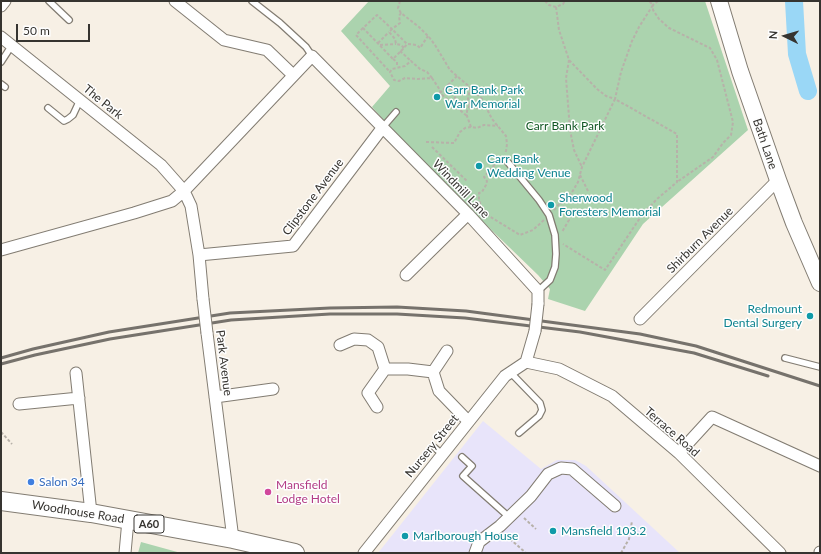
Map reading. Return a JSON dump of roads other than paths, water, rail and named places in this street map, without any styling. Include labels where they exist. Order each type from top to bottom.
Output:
[{"type":"highway","name":"Woodhouse Road","points":[[1,501],[91,513],[233,539],[295,553]]},
{"type":"main road","name":"Bath Lane","points":[[724,9],[740,71],[778,180],[794,223],[820,283]]},
{"type":"street","points":[[1,6],[5,1]]},
{"type":"street","points":[[175,1],[224,40],[267,50],[293,74]]},
{"type":"street","name":"The Park","points":[[1,37],[161,165],[184,191]]},
{"type":"street","points":[[1,250],[172,201],[184,191],[293,74],[312,56]]},
{"type":"street","name":"Windmill Lane","points":[[312,56],[468,214],[538,291]]},
{"type":"street","name":"Clipstone Avenue","points":[[199,255],[293,246],[383,127]]},
{"type":"street","name":"Shirburn Avenue","points":[[640,319],[778,180]]},
{"type":"street","name":"Park Avenue","points":[[184,191],[191,206],[199,255],[207,333],[233,539]]},
{"type":"street","points":[[406,275],[468,214]]},
{"type":"street","points":[[526,362],[535,331],[538,291]]},
{"type":"street","points":[[340,345],[354,339],[368,340],[378,347],[385,369]]},
{"type":"street","points":[[447,351],[434,372],[439,391],[468,421]]},
{"type":"street","name":"Nursery Street","points":[[364,553],[438,451],[468,421],[505,376],[526,362]]},
{"type":"street","name":"Terrace Road","points":[[526,362],[559,369],[612,396],[679,453],[780,553]]},
{"type":"street","points":[[385,369],[408,369],[434,372]]},
{"type":"street","points":[[377,407],[368,393],[385,369]]},
{"type":"street","points":[[76,373],[91,513]]},
{"type":"street","points":[[215,397],[272,389]]},
{"type":"street","points":[[20,404],[79,398]]},
{"type":"street","points":[[679,453],[712,417],[820,466]]},
{"type":"street","points":[[475,553],[479,542],[513,514],[548,474],[561,468],[572,469],[615,506]]},
{"type":"street","points":[[125,553],[128,520]]},
{"type":"lane","points":[[49,1],[69,20]]},
{"type":"lane","points":[[252,1],[280,23],[306,47],[312,56]]},
{"type":"lane","points":[[1,62],[12,45]]},
{"type":"lane","points":[[48,108],[64,121],[72,115],[80,100]]},
{"type":"lane","points":[[383,127],[396,112]]},
{"type":"lane","points":[[506,160],[539,200],[549,215],[554,235],[556,254],[554,267],[550,280],[538,291]]},
{"type":"lane","points":[[785,358],[820,367]]},
{"type":"lane","points":[[510,372],[540,403],[542,410],[539,416],[519,433]]},
{"type":"lane","points":[[462,457],[472,466],[463,476],[513,514]]},
{"type":"waterway","points":[[794,1],[797,54],[808,91]]},
{"type":"railway","points":[[1,358],[33,349],[109,332],[230,313],[330,308],[397,307],[466,311],[640,334],[696,346],[820,386]]},
{"type":"railway","points":[[1,364],[110,339],[231,320],[330,314],[397,314],[465,318],[580,332],[694,353],[768,376]]},
{"type":"place","name":"Carr Bank Park War Memorial","points":[[437,97]]},
{"type":"place","name":"Carr Bank Wedding Venue","points":[[479,166]]},
{"type":"place","name":"Sherwood Foresters Memorial","points":[[551,205]]},
{"type":"place","name":"Redmount Dental Surgery","points":[[810,316]]},
{"type":"place","name":"Salon 34","points":[[31,482]]},
{"type":"place","name":"Mansfield Lodge Hotel","points":[[268,492]]},
{"type":"place","name":"Mansfield 103.2","points":[[553,531]]},
{"type":"place","name":"Marlborough House","points":[[405,536]]},
{"type":"park label","name":"Carr Bank Park","points":[[565,126]]}]
